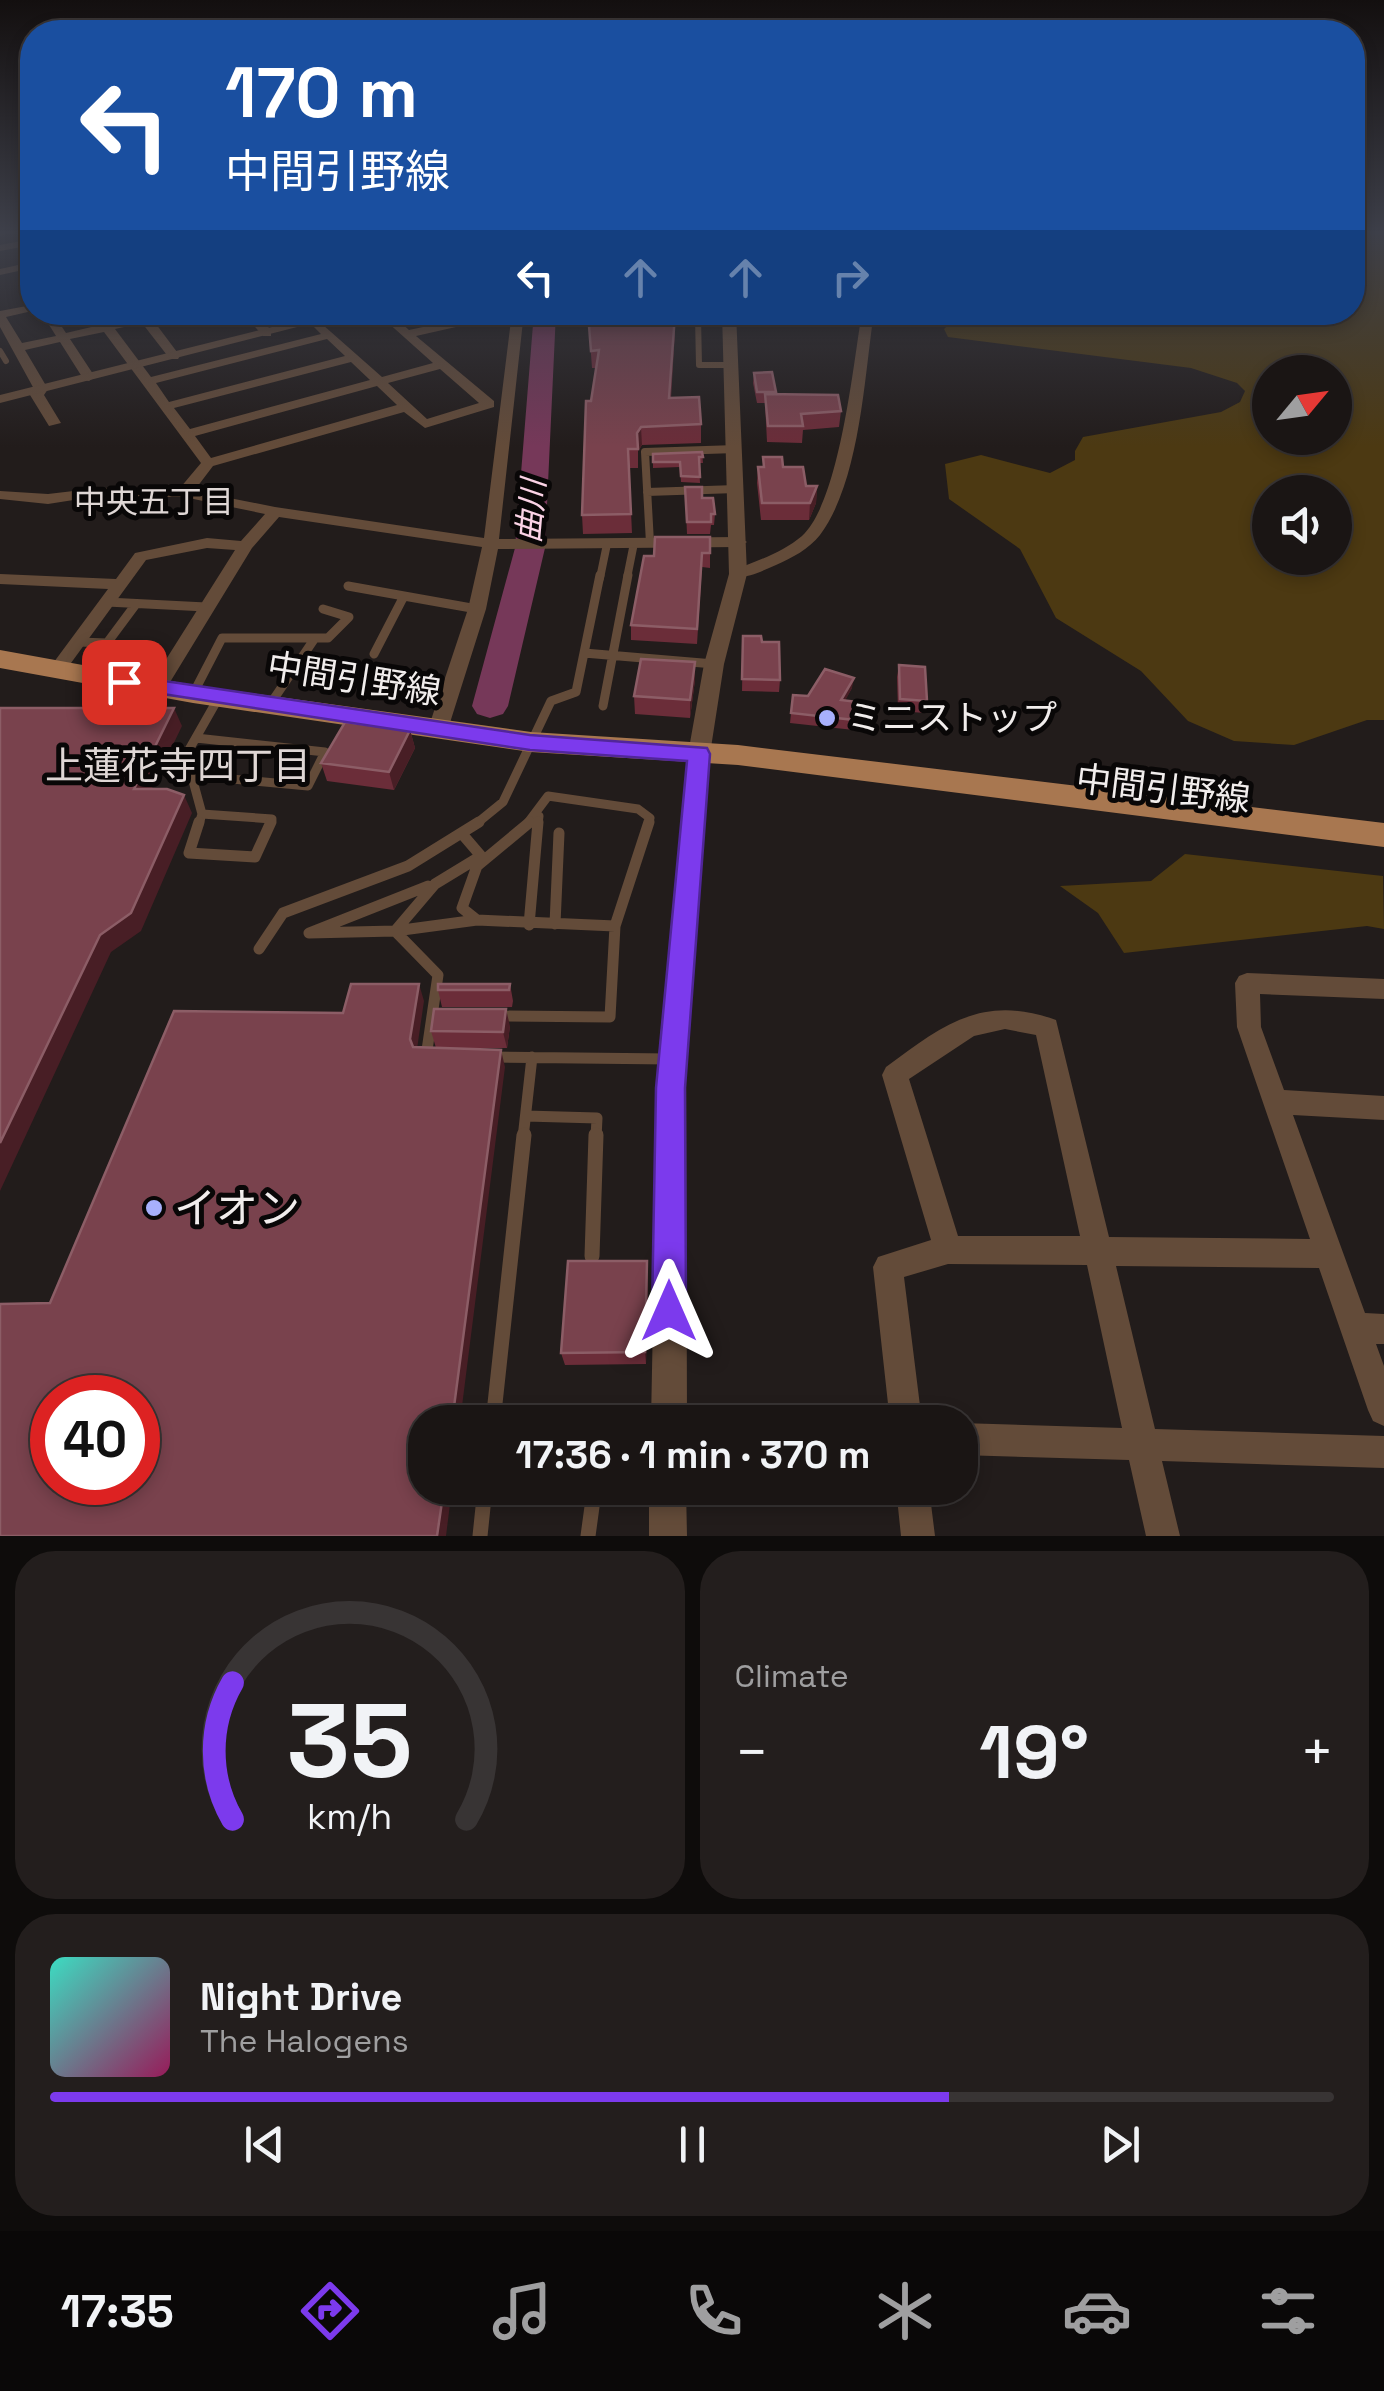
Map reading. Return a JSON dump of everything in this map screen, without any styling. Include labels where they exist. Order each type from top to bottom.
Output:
[{"type":"main road","name":"中間引野線","points":[[0,659],[206,696],[519,740],[738,754],[1384,835]]},
{"type":"main road","name":"中間引野線","points":[[699,754],[738,772],[1384,855]]},
{"type":"street","points":[[0,315],[41,389]]},
{"type":"street","points":[[54,325],[89,377]]},
{"type":"street","points":[[105,325],[134,366],[150,380],[208,464]]},
{"type":"street","points":[[18,348],[116,325]]},
{"type":"street","points":[[149,325],[174,356]]},
{"type":"street","points":[[259,325],[266,333]]},
{"type":"street","points":[[0,399],[298,325]]},
{"type":"street","points":[[319,325],[426,424],[489,404],[396,325]]},
{"type":"street","points":[[406,334],[449,325]]},
{"type":"street","points":[[444,730],[476,609],[500,544],[517,325]]},
{"type":"street","points":[[668,1405],[672,1059],[699,754],[714,664],[738,574],[730,325]]},
{"type":"street","points":[[738,574],[798,546],[814,532],[823,516],[838,473],[866,325]]},
{"type":"street","points":[[150,380],[330,335]]},
{"type":"street","points":[[168,406],[354,358]]},
{"type":"street","points":[[188,434],[442,364]]},
{"type":"street","points":[[41,389],[38,396],[54,424]]},
{"type":"street","points":[[184,493],[208,464],[405,407]]},
{"type":"street","points":[[0,494],[48,499],[99,492],[184,493],[276,512],[500,544],[739,542]]},
{"type":"street","points":[[157,688],[245,546],[276,512]]},
{"type":"street","points":[[58,670],[141,556],[207,542],[245,546]]},
{"type":"street","points":[[0,579],[120,584]]},
{"type":"street","points":[[1384,989],[1247,983],[1249,1027],[1326,1254],[1370,1328],[1384,1410]]},
{"type":"street","points":[[948,1250],[895,1075],[934,1046],[982,1020],[1026,1018],[1047,1028],[1163,1536]]},
{"type":"street","points":[[1277,1102],[1384,1108]]},
{"type":"street","points":[[904,1405],[888,1267],[948,1250],[1326,1254]]},
{"type":"street","points":[[978,1439],[1384,1452]]},
{"type":"street","points":[[668,1505],[668,1536]]},
{"type":"street","points":[[915,1505],[918,1536]]},
{"type":"lane","points":[[698,325],[698,366],[733,365]]},
{"type":"lane","points":[[0,351],[6,361]]},
{"type":"lane","points":[[603,706],[642,543],[647,492],[645,452],[736,449]]},
{"type":"lane","points":[[647,492],[737,489]]},
{"type":"lane","points":[[258,949],[283,913],[408,866],[463,836],[503,802],[519,740],[551,701],[576,692],[607,544]]},
{"type":"lane","points":[[348,586],[476,609]]},
{"type":"lane","points":[[374,654],[404,596]]},
{"type":"lane","points":[[107,602],[206,607]]},
{"type":"lane","points":[[78,642],[107,644],[136,604]]},
{"type":"lane","points":[[202,814],[272,819],[256,857],[189,853],[202,814],[186,756],[196,738],[222,638],[328,638],[349,618],[323,609]]},
{"type":"lane","points":[[271,703],[314,638]]},
{"type":"lane","points":[[584,652],[714,664]]},
{"type":"lane","points":[[190,775],[308,786],[325,752],[196,738]]},
{"type":"lane","points":[[471,1016],[610,1017],[615,926],[650,818],[638,809],[548,796],[538,816],[529,925]]},
{"type":"lane","points":[[538,816],[435,884],[309,933],[395,930],[477,920],[615,926]]},
{"type":"lane","points":[[555,924],[559,833]]},
{"type":"lane","points":[[463,836],[481,856]]},
{"type":"lane","points":[[477,920],[462,908],[466,884],[481,856]]},
{"type":"lane","points":[[395,930],[435,884]]},
{"type":"lane","points":[[395,930],[438,975],[424,1057],[442,1057]]},
{"type":"lane","points":[[431,1016],[451,1016]]},
{"type":"lane","points":[[478,1057],[672,1059]]},
{"type":"lane","points":[[494,1405],[532,1057]]},
{"type":"lane","points":[[526,1116],[597,1118],[592,1256]]},
{"type":"lane","points":[[480,1536],[483,1505]]},
{"type":"lane","points":[[588,1536],[592,1505]]},
{"type":"shaded area","points":[[1365,304],[1384,304],[1384,720],[1367,720],[1294,745],[1234,741],[1188,721],[1141,671],[1056,618],[1020,549],[949,499],[945,464],[981,455],[1050,473],[1075,460],[1083,437],[1221,412],[1240,402],[1245,391],[1237,383],[1191,368],[948,337],[944,329],[948,325],[1365,325]]},
{"type":"shaded area","points":[[1185,854],[1383,876],[1384,929],[1367,926],[1124,953],[1098,913],[1060,886],[1151,881]]},
{"type":"building","points":[[589,325],[674,325],[669,398],[699,397],[701,424],[641,427],[637,433],[638,449],[628,449],[631,514],[582,515],[586,401],[591,401],[599,350],[591,351]]},
{"type":"building","points":[[772,372],[776,392],[757,392],[754,373]]},
{"type":"building","points":[[765,394],[838,395],[841,411],[801,414],[803,426],[768,426]]},
{"type":"building","points":[[702,452],[700,477],[681,476],[680,462],[653,462],[653,454]]},
{"type":"building","points":[[763,457],[782,457],[783,467],[803,467],[806,486],[817,486],[810,503],[762,503],[758,467],[764,467]]},
{"type":"building","points":[[685,487],[702,487],[702,498],[713,498],[715,514],[711,514],[711,522],[687,522]]},
{"type":"building","points":[[655,537],[710,537],[710,553],[702,553],[697,629],[631,625],[644,556],[654,556]]},
{"type":"building","points":[[743,636],[779,642],[780,680],[742,679]]},
{"type":"building","points":[[641,659],[695,662],[690,700],[634,696]]},
{"type":"building","points":[[899,665],[925,667],[927,701],[900,699]]},
{"type":"building","points":[[825,669],[854,678],[841,700],[866,703],[864,721],[791,713],[793,695],[808,696]]},
{"type":"building","points":[[0,708],[174,708],[134,789],[167,789],[184,795],[131,913],[100,935],[0,1143]]},
{"type":"building","points":[[345,722],[410,730],[389,772],[321,763]]},
{"type":"building","points":[[351,984],[419,984],[410,1039],[413,1047],[501,1050],[454,1405],[408,1405],[408,1505],[442,1505],[437,1536],[0,1536],[0,1304],[50,1303],[174,1011],[343,1013]]},
{"type":"building","points":[[438,984],[510,984],[509,990],[438,990]]},
{"type":"building","points":[[434,1009],[506,1009],[503,1032],[431,1031]]},
{"type":"building","points":[[568,1261],[647,1261],[645,1352],[561,1353]]},
{"type":"waterway","name":"曲川","points":[[490,706],[530,548],[544,325]]},
{"type":"place","name":"ミニストップ","points":[[827,718]]},
{"type":"place","name":"イオン","points":[[154,1208]]},
{"type":"district","name":"中央五丁目","points":[[154,502]]},
{"type":"district","name":"上蓮花寺四丁目","points":[[178,766]]},
{"type":"route","points":[[124,682],[530,742],[699,754],[670,1088],[669,1311]]}]
